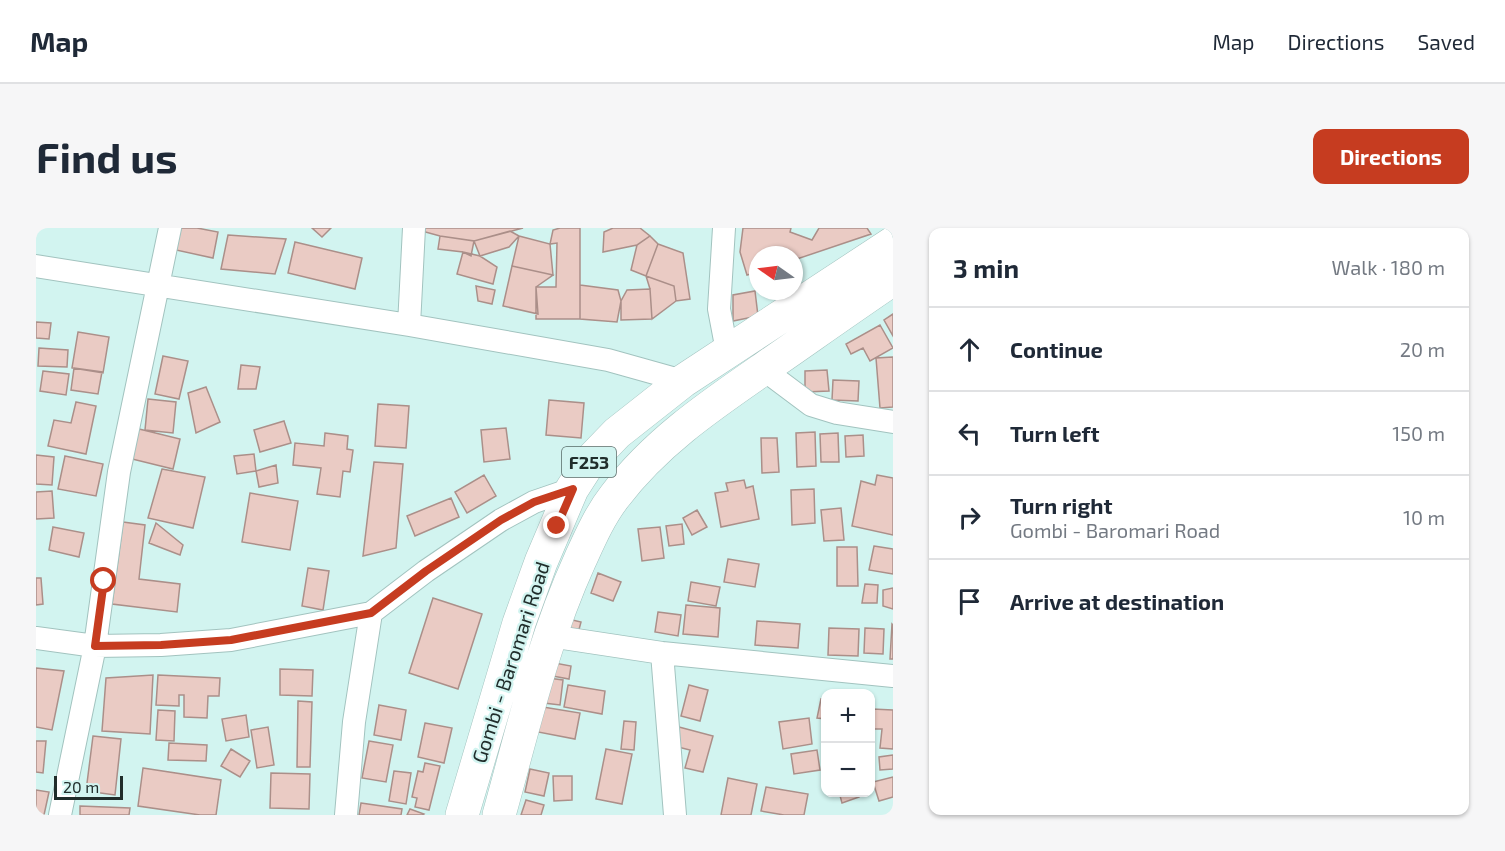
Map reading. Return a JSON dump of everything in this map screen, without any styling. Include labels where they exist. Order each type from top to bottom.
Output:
[{"type":"main road","name":"Gombi - Baromari Road","points":[[462,815],[519,623],[541,562],[573,489],[590,461],[617,433],[683,381],[893,243]]},
{"type":"main road","name":"Gombi - Baromari Road","points":[[499,815],[549,636],[580,560],[614,497],[644,462],[687,422],[893,279]]},
{"type":"street","points":[[60,815],[95,646],[119,472],[170,228]]},
{"type":"street","points":[[409,325],[414,228]]},
{"type":"street","points":[[724,228],[720,309],[727,351]]},
{"type":"street","points":[[36,266],[409,325],[608,360],[683,381]]},
{"type":"street","points":[[763,369],[811,405],[837,413],[893,422]]},
{"type":"street","points":[[36,638],[95,646],[161,645],[231,640],[371,613],[426,571],[501,520],[534,502],[573,489]]},
{"type":"street","points":[[346,815],[354,722],[371,613]]},
{"type":"street","points":[[549,636],[662,653],[893,676]]},
{"type":"street","points":[[662,653],[675,815]]},
{"type":"building","points":[[181,228],[218,232],[213,258],[176,250]]},
{"type":"building","points":[[312,228],[331,228],[322,237]]},
{"type":"building","points":[[418,228],[523,228],[474,241],[440,236],[418,230]]},
{"type":"building","points":[[580,228],[580,319],[536,319],[536,287],[556,287],[557,243],[550,244],[553,230]]},
{"type":"building","points":[[613,228],[640,228],[650,236],[637,245],[603,252],[604,232]]},
{"type":"building","points":[[743,228],[791,228],[790,232],[812,240],[819,228],[867,228],[871,234],[803,257],[803,246],[749,246],[749,274],[747,275],[740,252]]},
{"type":"building","points":[[510,231],[519,236],[509,247],[480,256],[474,241]]},
{"type":"building","points":[[228,235],[286,239],[275,274],[221,269]]},
{"type":"building","points":[[440,236],[474,241],[471,256],[463,252],[438,249]]},
{"type":"building","points":[[519,236],[550,244],[553,275],[512,266]]},
{"type":"building","points":[[650,236],[658,244],[646,276],[631,270],[637,245]]},
{"type":"building","points":[[295,242],[362,258],[355,289],[288,273]]},
{"type":"building","points":[[658,244],[683,253],[690,299],[676,301],[674,286],[646,276]]},
{"type":"building","points":[[463,252],[480,256],[497,267],[493,284],[457,274]]},
{"type":"building","points":[[512,266],[553,275],[536,287],[538,314],[503,306]]},
{"type":"building","points":[[646,276],[674,286],[676,301],[652,319],[650,289]]},
{"type":"building","points":[[580,285],[618,290],[621,301],[617,322],[580,319]]},
{"type":"building","points":[[476,286],[495,290],[492,304],[478,301]]},
{"type":"building","points":[[650,289],[652,319],[621,320],[621,301],[627,290]]},
{"type":"building","points":[[749,292],[749,300],[756,300],[758,316],[733,321],[733,295]]},
{"type":"building","points":[[893,314],[893,336],[884,320]]},
{"type":"building","points":[[36,322],[51,323],[49,339],[36,338]]},
{"type":"building","points":[[880,325],[893,348],[870,361],[863,348],[851,354],[846,344]]},
{"type":"building","points":[[78,332],[109,337],[103,373],[72,368]]},
{"type":"building","points":[[39,348],[68,350],[67,367],[38,366]]},
{"type":"building","points":[[163,356],[188,361],[179,399],[155,394]]},
{"type":"building","points":[[893,357],[893,407],[880,408],[876,358]]},
{"type":"building","points":[[241,365],[260,367],[256,389],[238,389]]},
{"type":"building","points":[[74,368],[102,372],[98,394],[71,390]]},
{"type":"building","points":[[827,370],[829,391],[805,392],[805,371]]},
{"type":"building","points":[[43,371],[69,374],[66,395],[40,391]]},
{"type":"building","points":[[833,380],[859,381],[858,401],[832,400]]},
{"type":"building","points":[[206,387],[220,422],[196,433],[188,393]]},
{"type":"building","points":[[148,399],[176,402],[173,433],[145,430]]},
{"type":"building","points":[[549,400],[584,403],[581,438],[546,435]]},
{"type":"building","points":[[76,402],[96,406],[86,454],[48,446],[54,420],[71,423]]},
{"type":"building","points":[[378,404],[409,406],[406,448],[375,446]]},
{"type":"building","points":[[284,421],[291,443],[260,452],[254,430]]},
{"type":"building","points":[[135,428],[180,439],[173,469],[128,458]]},
{"type":"building","points":[[506,428],[510,459],[484,462],[481,430]]},
{"type":"building","points":[[815,432],[816,466],[797,467],[796,433]]},
{"type":"building","points":[[325,433],[348,436],[347,449],[353,450],[350,472],[343,471],[340,497],[317,494],[321,468],[293,465],[295,443],[324,446]]},
{"type":"building","points":[[838,433],[839,462],[821,462],[820,434]]},
{"type":"building","points":[[863,435],[864,456],[846,457],[845,436]]},
{"type":"building","points":[[761,438],[777,438],[779,472],[762,473]]},
{"type":"building","points":[[254,454],[256,471],[237,474],[234,456]]},
{"type":"building","points":[[36,455],[54,457],[52,485],[36,484]]},
{"type":"building","points":[[65,456],[103,464],[96,496],[58,489]]},
{"type":"building","points":[[374,462],[403,464],[396,548],[363,556]]},
{"type":"building","points":[[276,465],[278,483],[259,487],[256,471]]},
{"type":"building","points":[[162,469],[205,477],[193,528],[148,518]]},
{"type":"building","points":[[484,475],[496,496],[467,513],[455,492]]},
{"type":"building","points":[[877,475],[893,478],[893,535],[852,526],[861,481],[875,485]]},
{"type":"building","points":[[744,480],[746,488],[753,486],[759,519],[721,527],[715,493],[728,491],[726,483]]},
{"type":"building","points":[[814,489],[815,523],[792,525],[791,490]]},
{"type":"building","points":[[52,491],[54,518],[36,519],[36,492]]},
{"type":"building","points":[[250,493],[298,501],[290,550],[242,542]]},
{"type":"building","points":[[451,498],[459,517],[415,536],[407,516]]},
{"type":"building","points":[[841,508],[844,540],[824,541],[821,510]]},
{"type":"building","points":[[697,510],[707,527],[692,535],[683,518]]},
{"type":"building","points":[[123,522],[145,525],[139,579],[180,584],[177,612],[112,604]]},
{"type":"building","points":[[156,523],[183,545],[180,555],[149,543]]},
{"type":"building","points":[[682,524],[684,544],[669,546],[666,526]]},
{"type":"building","points":[[53,527],[84,533],[79,557],[49,550]]},
{"type":"building","points":[[660,527],[664,558],[642,561],[638,529]]},
{"type":"building","points":[[874,546],[893,549],[893,574],[869,570]]},
{"type":"building","points":[[837,547],[857,547],[858,586],[837,586]]},
{"type":"building","points":[[728,559],[759,564],[755,587],[724,582]]},
{"type":"building","points":[[308,568],[329,571],[323,610],[302,606]]},
{"type":"building","points":[[598,573],[621,582],[613,601],[591,593]]},
{"type":"building","points":[[36,578],[41,578],[43,604],[36,605]]},
{"type":"building","points":[[691,582],[720,587],[716,606],[688,601]]},
{"type":"building","points":[[865,584],[878,585],[877,603],[862,603]]},
{"type":"building","points":[[893,588],[893,609],[883,606],[883,590]]},
{"type":"building","points":[[433,598],[482,614],[458,689],[409,673]]},
{"type":"building","points":[[686,605],[720,608],[718,637],[683,634]]},
{"type":"building","points":[[658,612],[681,615],[678,636],[655,632]]},
{"type":"building","points":[[560,617],[581,622],[577,637]]},
{"type":"building","points":[[757,621],[800,624],[798,648],[755,645]]},
{"type":"building","points":[[892,624],[893,659],[890,659]]},
{"type":"building","points":[[829,628],[859,629],[858,656],[828,655]]},
{"type":"building","points":[[865,628],[884,629],[883,654],[864,653]]},
{"type":"building","points":[[549,662],[571,666],[569,679],[547,675]]},
{"type":"building","points":[[36,668],[64,671],[52,730],[36,727]]},
{"type":"building","points":[[280,669],[313,670],[312,696],[280,695]]},
{"type":"building","points":[[153,675],[150,734],[102,731],[106,678]]},
{"type":"building","points":[[158,675],[220,678],[219,696],[208,696],[207,718],[184,717],[184,695],[179,695],[179,706],[156,705]]},
{"type":"building","points":[[548,678],[563,680],[560,705],[544,703]]},
{"type":"building","points":[[568,685],[605,691],[602,714],[564,707]]},
{"type":"building","points":[[689,685],[708,690],[700,721],[681,716]]},
{"type":"building","points":[[821,699],[821,718],[817,718]]},
{"type":"building","points":[[298,701],[312,702],[310,767],[297,767]]},
{"type":"building","points":[[379,705],[406,710],[401,740],[374,735]]},
{"type":"building","points":[[543,707],[580,713],[575,739],[538,732]]},
{"type":"building","points":[[875,709],[893,710],[893,749],[880,748],[882,729],[875,729]]},
{"type":"building","points":[[158,710],[175,711],[174,741],[156,740]]},
{"type":"building","points":[[246,715],[249,737],[226,741],[222,719]]},
{"type":"building","points":[[809,718],[812,744],[783,749],[779,722]]},
{"type":"building","points":[[624,721],[636,722],[634,750],[621,749]]},
{"type":"building","points":[[425,723],[452,728],[444,763],[418,757]]},
{"type":"building","points":[[268,727],[274,765],[257,768],[251,730]]},
{"type":"building","points":[[679,727],[713,736],[703,772],[685,768],[690,750],[674,746]]},
{"type":"building","points":[[93,736],[121,739],[115,795],[86,791]]},
{"type":"building","points":[[36,741],[46,741],[43,773],[36,772]]},
{"type":"building","points":[[369,741],[393,745],[386,782],[362,778]]},
{"type":"building","points":[[169,743],[207,745],[206,761],[168,760]]},
{"type":"building","points":[[231,749],[250,761],[240,777],[221,766]]},
{"type":"building","points":[[606,749],[632,754],[622,804],[596,799]]},
{"type":"building","points":[[817,750],[820,770],[794,774],[791,754]]},
{"type":"building","points":[[893,755],[893,769],[880,770],[879,757]]},
{"type":"building","points":[[425,763],[440,766],[429,810],[415,807],[417,798],[412,797],[418,771],[423,772]]},
{"type":"building","points":[[143,768],[221,780],[216,815],[200,815],[138,806]]},
{"type":"building","points":[[530,769],[549,773],[544,796],[525,792]]},
{"type":"building","points":[[394,771],[411,773],[406,804],[389,801]]},
{"type":"building","points":[[271,773],[310,774],[309,809],[270,808]]},
{"type":"building","points":[[553,776],[572,776],[572,800],[554,801]]},
{"type":"building","points":[[893,777],[893,797],[879,801],[875,782]]},
{"type":"building","points":[[728,778],[757,784],[751,815],[721,815]]},
{"type":"building","points":[[766,787],[808,794],[804,815],[784,815],[761,811]]},
{"type":"building","points":[[36,790],[49,792],[44,815],[36,815]]},
{"type":"building","points":[[840,797],[859,797],[842,803]]},
{"type":"building","points":[[526,800],[544,805],[541,815],[521,815]]},
{"type":"building","points":[[361,803],[402,809],[401,815],[359,815]]},
{"type":"building","points":[[80,806],[130,808],[129,815],[80,815]]},
{"type":"building","points":[[410,809],[424,814],[407,815]]},
{"type":"route","points":[[104,581],[95,646],[161,645],[231,640],[371,613],[426,571],[501,520],[534,502],[573,489],[557,526]]}]
